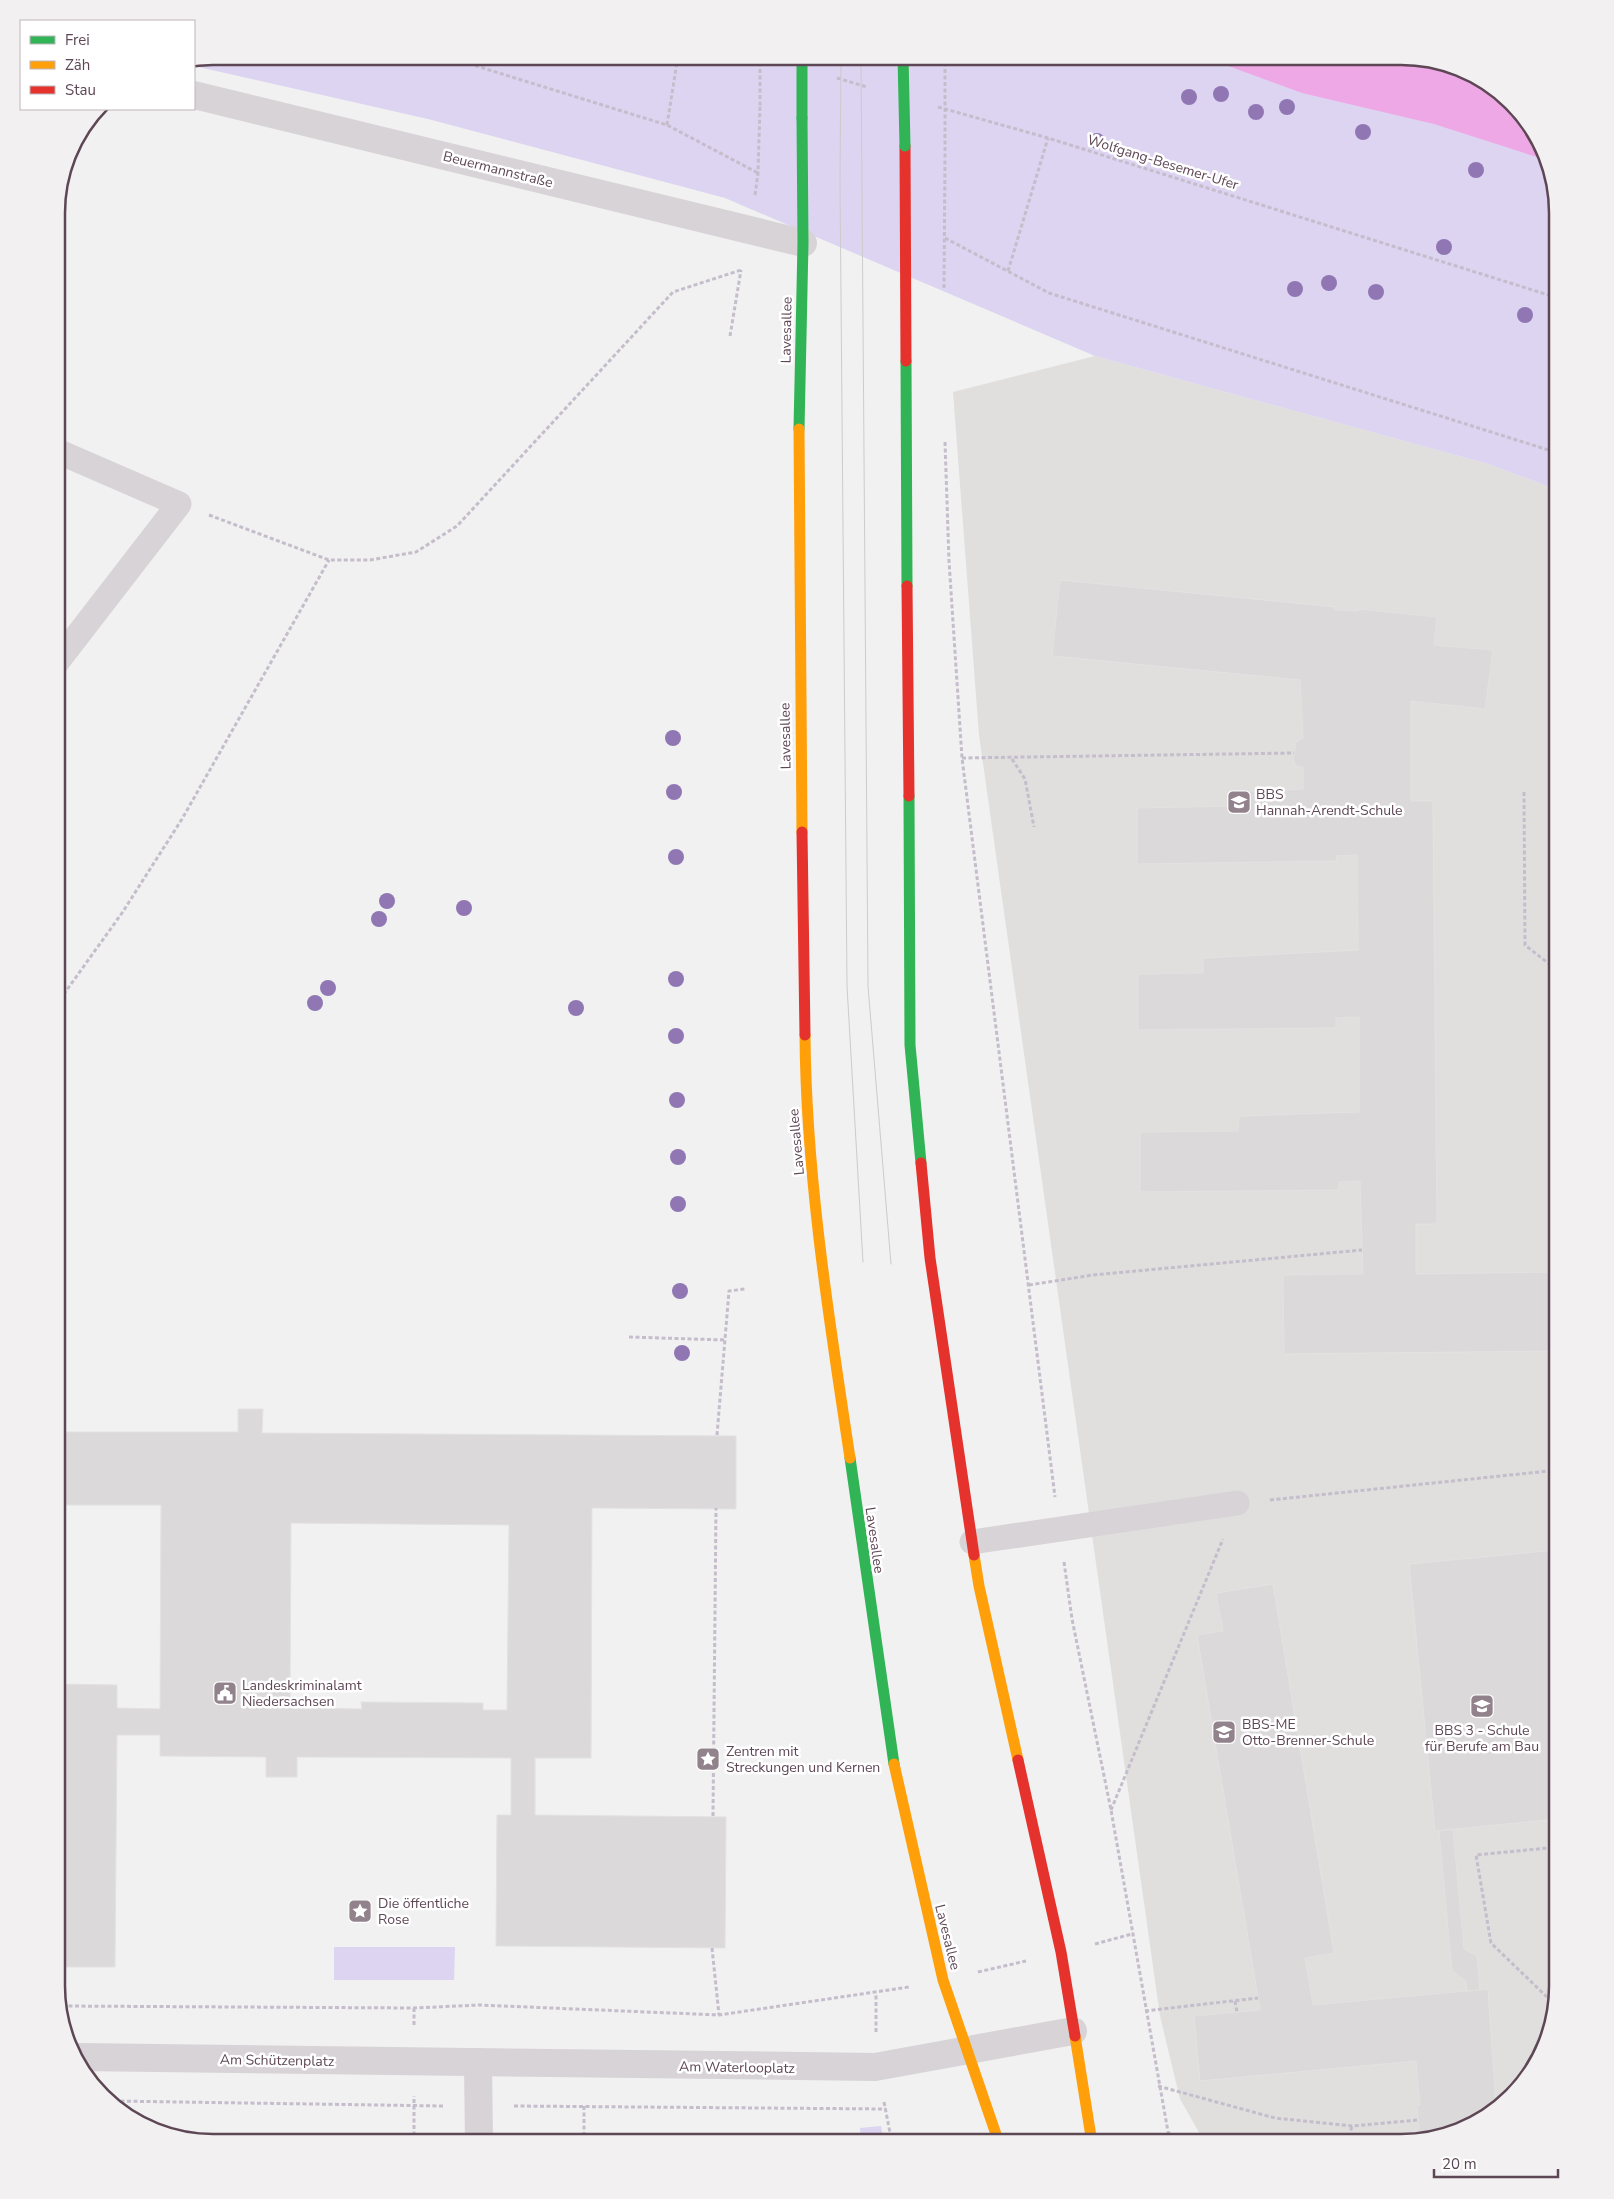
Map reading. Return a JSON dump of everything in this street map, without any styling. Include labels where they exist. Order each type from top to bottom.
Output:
[{"type":"main road","name":"Lavesallee","points":[[802,65],[803,243],[798,479],[805,1073],[823,1275],[894,1769],[943,1980],[996,2134]]},
{"type":"main road","points":[[903,65],[910,1045],[930,1258],[972,1542],[980,1586],[1061,1952],[1090,2134]]},
{"type":"street","name":"Beuermannstraße","points":[[195,95],[803,243]]},
{"type":"street","name":"Am Waterlooplatz","points":[[478,2062],[866,2067],[1073,2031]]},
{"type":"street","name":"Am Schützenplatz","points":[[84,2058],[478,2062]]},
{"type":"street","points":[[478,2062],[479,2134]]},
{"type":"lane","points":[[65,455],[179,504],[65,650]]},
{"type":"lane","points":[[972,1542],[1237,1504]]},
{"type":"path","points":[[473,65],[667,125],[758,173]]},
{"type":"path","points":[[667,125],[677,65]]},
{"type":"path","points":[[760,65],[760,106]]},
{"type":"path","points":[[944,297],[945,65]]},
{"type":"path","points":[[827,76],[875,89]]},
{"type":"path","name":"Wolfgang-Besemer-Ufer","points":[[933,105],[1048,138],[1549,295]]},
{"type":"path","points":[[1008,272],[1048,138]]},
{"type":"path","points":[[945,238],[1048,293],[1549,450]]},
{"type":"path","points":[[179,504],[329,560],[370,560],[416,552],[457,526],[673,292],[741,270]]},
{"type":"path","points":[[945,434],[949,561],[962,758],[1060,1529],[1072,1619],[1111,1810],[1158,2086],[1168,2132]]},
{"type":"path","points":[[65,992],[122,913],[182,819],[329,560]]},
{"type":"path","points":[[962,758],[1012,759],[1294,753]]},
{"type":"path","points":[[1012,759],[1025,779],[1034,827]]},
{"type":"path","points":[[1524,792],[1525,945],[1549,964]]},
{"type":"path","points":[[1029,1285],[1093,1275],[1362,1250]]},
{"type":"path","points":[[717,1435],[729,1291],[745,1289]]},
{"type":"path","points":[[629,1337],[725,1340]]},
{"type":"path","points":[[1111,1810],[1237,1504],[1549,1471]]},
{"type":"path","points":[[713,1816],[716,1508]]},
{"type":"path","points":[[1548,1998],[1491,1943],[1476,1855],[1549,1848]]},
{"type":"path","points":[[66,2006],[414,2008],[479,2005],[719,2015],[876,1993],[943,1980],[1132,1934]]},
{"type":"path","points":[[712,1948],[719,2015]]},
{"type":"path","points":[[1145,2011],[1258,1998]]},
{"type":"path","points":[[1235,2001],[1237,2012]]},
{"type":"path","points":[[1158,2086],[1275,2118],[1352,2126],[1418,2120]]},
{"type":"path","points":[[584,2106],[584,2134]]},
{"type":"path","points":[[886,2109],[890,2134]]},
{"type":"path","points":[[1350,2134],[1352,2126]]},
{"type":"shaded area","points":[[1226,65],[1410,65],[1448,73],[1475,85],[1506,108],[1529,139],[1538,157],[1434,124],[1302,93]]},
{"type":"shaded area","points":[[1410,65],[1448,73],[1475,85],[1506,108],[1529,139],[1544,175],[1549,213],[1549,487],[1488,464],[1095,356],[725,198],[428,119],[195,66]]},
{"type":"shaded area","points":[[1095,356],[1488,464],[1549,487],[1548,2005],[1538,2042],[1529,2060],[1506,2091],[1475,2114],[1439,2129],[1401,2134],[1200,2134],[1180,2099],[1160,2016],[979,735],[953,392]]},
{"type":"shaded area","points":[[334,1947],[455,1947],[454,1980],[334,1980]]},
{"type":"shaded area","points":[[881,2126],[882,2134],[860,2134],[860,2128]]},
{"type":"building","points":[[1060,580],[1335,607],[1335,610],[1358,611],[1358,609],[1437,617],[1434,645],[1493,650],[1485,709],[1411,701],[1411,801],[1433,801],[1437,1224],[1416,1224],[1416,1274],[1549,1272],[1549,1351],[1284,1354],[1283,1275],[1363,1274],[1360,1181],[1339,1182],[1339,1190],[1140,1192],[1140,1132],[1238,1131],[1239,1116],[1359,1112],[1359,1017],[1336,1018],[1336,1028],[1138,1030],[1138,974],[1203,973],[1203,958],[1358,950],[1357,855],[1336,856],[1337,861],[1137,864],[1137,808],[1241,806],[1242,792],[1303,789],[1303,767],[1296,766],[1293,759],[1296,742],[1303,738],[1300,680],[1052,656]]},
{"type":"building","name":"Landeskriminalamt Niedersachsen","points":[[238,1409],[263,1409],[262,1433],[736,1436],[736,1509],[592,1508],[591,1758],[535,1758],[535,1815],[726,1817],[725,1948],[496,1946],[497,1815],[511,1815],[511,1758],[297,1757],[297,1777],[266,1777],[266,1757],[160,1756],[160,1735],[117,1735],[115,1967],[65,1967],[65,1684],[117,1685],[117,1708],[160,1709],[161,1505],[65,1505],[65,1432],[238,1432]],"holes":[[[291,1523],[509,1525],[507,1710],[483,1710],[483,1703],[361,1702],[362,1709],[290,1708]]]},
{"type":"building","name":"BBS 3 - Schule für Berufe am Bau","points":[[1549,1551],[1549,1820],[1435,1831],[1409,1564]]},
{"type":"building","points":[[1273,1584],[1334,1953],[1305,1958],[1313,2005],[1488,1989],[1496,2099],[1475,2114],[1457,2123],[1419,2133],[1417,2105],[1420,2105],[1416,2061],[1200,2081],[1194,2016],[1260,2010],[1197,1635],[1223,1631],[1216,1593]]},
{"type":"building","points":[[1453,1829],[1464,1949],[1477,1956],[1480,1990],[1467,1991],[1466,1981],[1452,1971],[1439,1831]]},
{"type":"tram line","points":[[841,65],[840,181],[847,986],[863,1262]]},
{"type":"tram line","points":[[861,65],[868,986],[891,1264]]},
{"type":"traffic: fast","points":[[802,65],[802,118]]},
{"type":"traffic: fast","points":[[903,65],[905,146]]},
{"type":"traffic: fast","points":[[799,429],[803,243],[802,118]]},
{"type":"traffic: fast","points":[[906,361],[907,586]]},
{"type":"traffic: fast","points":[[909,796],[910,1045],[921,1163]]},
{"type":"traffic: fast","points":[[850,1458],[894,1764]]},
{"type":"traffic: slow","points":[[799,429],[802,832]]},
{"type":"traffic: slow","points":[[805,1035],[806,1088],[814,1194],[850,1458]]},
{"type":"traffic: slow","points":[[974,1555],[979,1586],[1018,1760]]},
{"type":"traffic: slow","points":[[894,1764],[943,1980],[996,2134]]},
{"type":"traffic: slow","points":[[1075,2036],[1091,2134]]},
{"type":"traffic: jam","points":[[905,146],[906,361]]},
{"type":"traffic: jam","points":[[907,586],[909,796]]},
{"type":"traffic: jam","points":[[802,832],[805,1035]]},
{"type":"traffic: jam","points":[[921,1163],[930,1258],[974,1555]]},
{"type":"traffic: jam","points":[[1018,1760],[1061,1952],[1075,2036]]},
{"type":"place","name":"BBS Hannah-Arendt-Schule","points":[[1239,802]]},
{"type":"place","name":"Landeskriminalamt Niedersachsen","points":[[225,1693]]},
{"type":"place","name":"BBS 3 - Schule für Berufe am Bau","points":[[1482,1706]]},
{"type":"place","name":"BBS-ME Otto-Brenner-Schule","points":[[1224,1732]]},
{"type":"place","name":"Zentren mit Streckungen und Kernen","points":[[708,1759]]},
{"type":"place","name":"Die öffentliche Rose","points":[[360,1911]]}]
